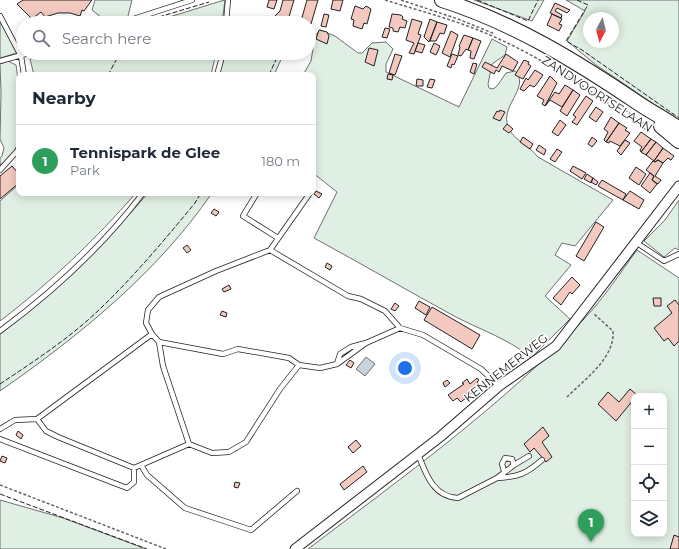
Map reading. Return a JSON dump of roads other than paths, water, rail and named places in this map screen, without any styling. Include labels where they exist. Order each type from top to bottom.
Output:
[{"type":"main road","name":"ZANDVOORTSELAAN","points":[[442,0],[497,20],[535,38],[585,67],[679,129]]},
{"type":"main road","name":"ZANDVOORTSELAAN","points":[[640,104],[679,141]]},
{"type":"street","name":"KENNEMERWEG","points":[[295,549],[418,454],[499,386],[556,346],[637,243],[679,186]]},
{"type":"lane","points":[[143,16],[192,0]]},
{"type":"lane","points":[[227,16],[228,0]]},
{"type":"lane","points":[[0,16],[16,46]]},
{"type":"lane","points":[[0,61],[16,57]]},
{"type":"lane","points":[[22,60],[24,72]]},
{"type":"lane","points":[[218,72],[220,60]]},
{"type":"lane","points":[[0,170],[16,152]]},
{"type":"lane","points":[[0,331],[23,314],[74,270],[119,225],[142,196]]},
{"type":"lane","points":[[255,196],[243,216],[278,238]]},
{"type":"lane","points":[[299,365],[280,389],[246,442],[229,452],[212,454],[189,444],[163,366],[159,342],[152,334],[146,323],[148,310],[159,297],[216,271],[270,250],[308,196]]},
{"type":"lane","points":[[637,243],[664,261],[679,254]]},
{"type":"lane","points":[[270,250],[348,296],[361,298],[385,310],[400,328],[423,336],[481,369],[499,386]]},
{"type":"lane","points":[[159,342],[223,354],[238,349],[289,358],[299,365],[320,368],[338,364],[340,354],[351,347],[366,344],[400,328]]},
{"type":"lane","points":[[0,429],[15,420],[37,419],[152,334]]},
{"type":"lane","points":[[37,419],[46,431],[134,468],[189,444]]},
{"type":"lane","points":[[0,439],[127,488],[134,482],[134,468]]},
{"type":"lane","points":[[418,454],[430,482],[442,494],[451,498],[458,498],[497,478],[504,471],[529,456]]},
{"type":"lane","points":[[504,471],[502,464],[505,458],[512,459],[514,465]]},
{"type":"lane","points":[[497,478],[514,477],[528,472],[542,460]]},
{"type":"lane","points":[[141,466],[147,475],[185,508],[251,530],[297,491]]},
{"type":"place","name":"Tennispark de Glee","points":[[591,542]]}]
